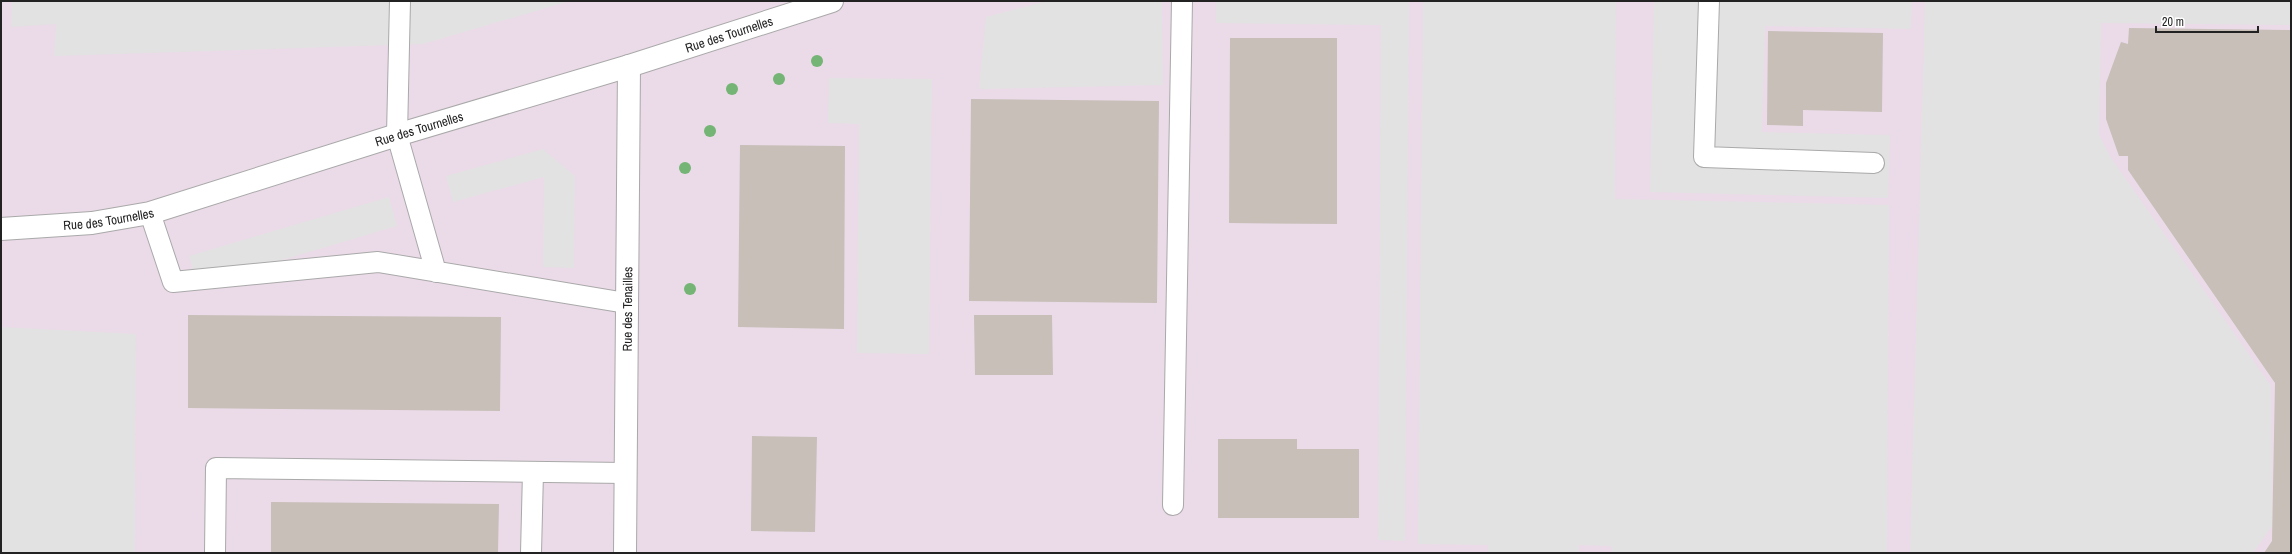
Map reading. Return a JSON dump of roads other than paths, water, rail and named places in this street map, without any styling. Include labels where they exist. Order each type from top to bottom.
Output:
[{"type":"street","name":"Rue des Tournelles","points":[[1,229],[92,223],[150,213],[397,135],[629,66],[824,2]]},
{"type":"street","name":"Rue des Tenailles","points":[[625,553],[629,66]]},
{"type":"lane","points":[[400,1],[397,135],[436,272]]},
{"type":"lane","points":[[1174,505],[1182,1]]},
{"type":"lane","points":[[1709,1],[1704,157],[1874,163]]},
{"type":"lane","points":[[150,213],[173,282],[378,262],[626,303]]},
{"type":"lane","points":[[215,553],[216,468],[625,472]]},
{"type":"lane","points":[[531,553],[533,472]]}]
